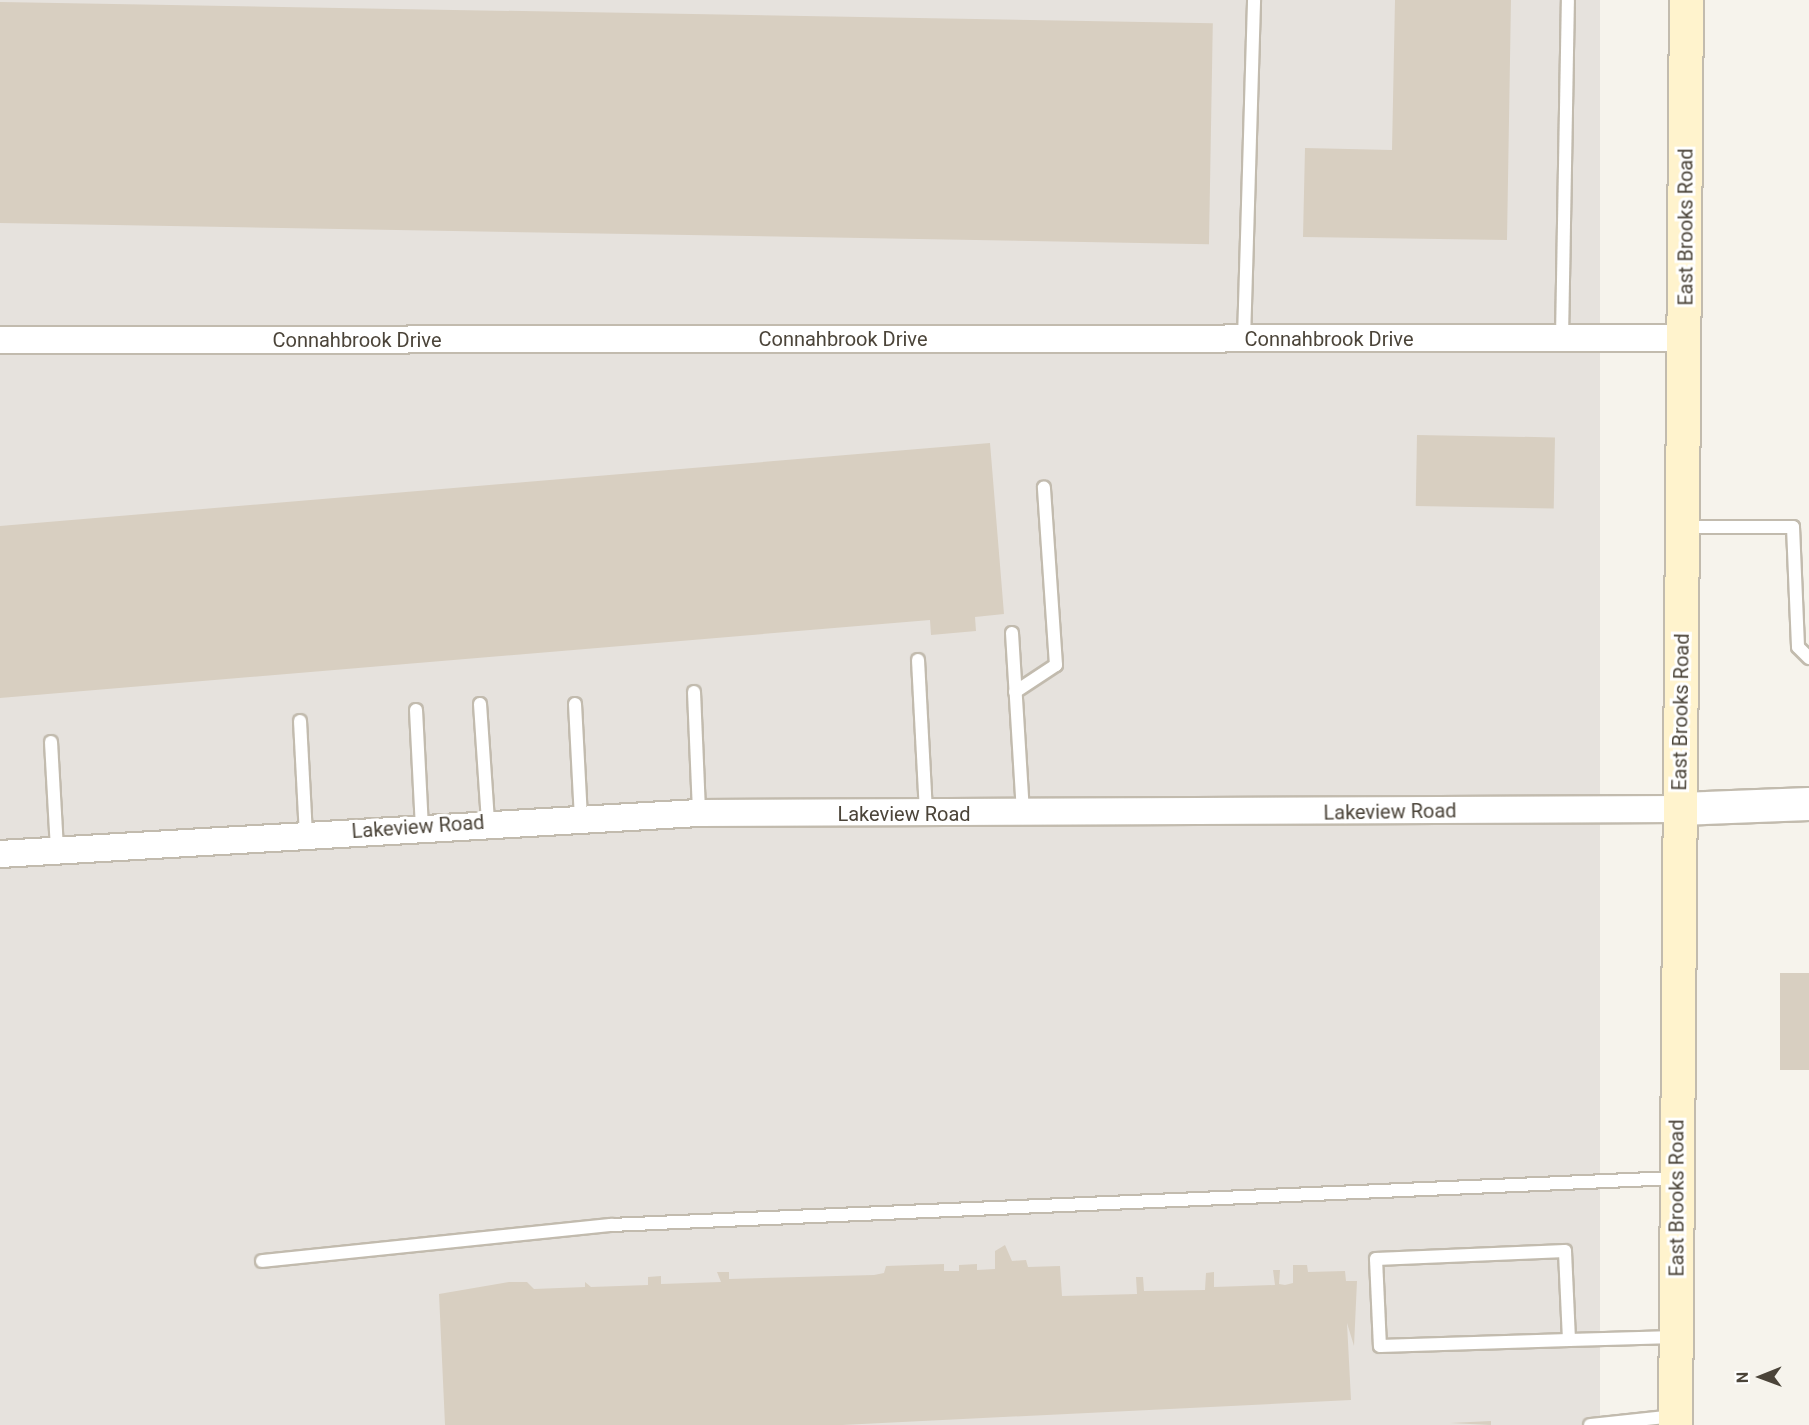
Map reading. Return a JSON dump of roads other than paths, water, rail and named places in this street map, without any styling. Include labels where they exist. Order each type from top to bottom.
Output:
[{"type":"main road","name":"East Brooks Road","points":[[1675,1421],[1686,338],[1686,0]]},
{"type":"street","name":"Connahbrook Drive","points":[[0,340],[1686,338]]},
{"type":"street","name":"Lakeview Road","points":[[0,854],[488,822],[699,813],[1023,815],[1680,809],[1809,804]]},
{"type":"lane","points":[[1244,339],[1254,0]]},
{"type":"lane","points":[[1562,338],[1568,0]]},
{"type":"lane","points":[[1015,692],[1056,665],[1044,487]]},
{"type":"lane","points":[[1684,527],[1793,527],[1798,647],[1809,658]]},
{"type":"lane","points":[[1012,633],[1023,815]]},
{"type":"lane","points":[[918,660],[926,813]]},
{"type":"lane","points":[[694,692],[699,813]]},
{"type":"lane","points":[[480,704],[488,822]]},
{"type":"lane","points":[[575,704],[581,818]]},
{"type":"lane","points":[[416,710],[422,827]]},
{"type":"lane","points":[[300,721],[306,834]]},
{"type":"lane","points":[[51,742],[57,849]]},
{"type":"lane","points":[[262,1261],[611,1225],[1678,1178]]},
{"type":"lane","points":[[1569,1340],[1565,1251],[1376,1259],[1380,1346],[1676,1337]]},
{"type":"lane","points":[[1590,1425],[1675,1421]]}]
